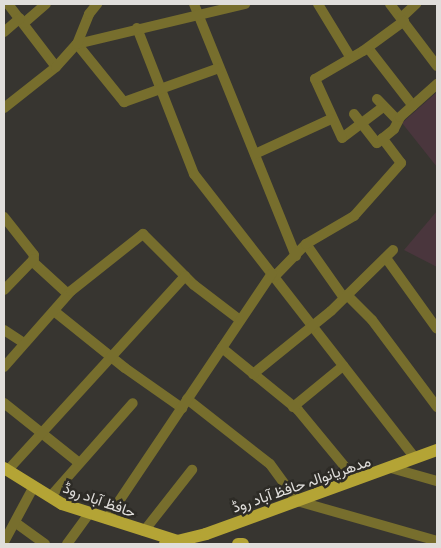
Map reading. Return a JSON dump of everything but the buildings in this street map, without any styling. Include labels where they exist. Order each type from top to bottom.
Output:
[{"type":"main road","name":"مدھریانوالہ حافظ آباد روڈ","points":[[170,542],[206,534],[437,450]]},
{"type":"main road","name":"حافظ آباد روڈ","points":[[5,469],[33,488],[89,514],[144,531],[170,542],[193,544]]},
{"type":"main road","points":[[238,544],[243,544]]},
{"type":"street","points":[[8,4],[56,67]]},
{"type":"street","points":[[4,32],[46,4]]},
{"type":"street","points":[[4,108],[56,67],[77,44],[97,4]]},
{"type":"street","points":[[194,4],[296,256]]},
{"type":"street","points":[[77,44],[137,28],[199,17],[245,4]]},
{"type":"street","points":[[318,4],[351,58]]},
{"type":"street","points":[[390,4],[437,66]]},
{"type":"street","points":[[398,121],[380,103],[361,124],[342,138],[331,118],[315,79],[368,48],[403,19],[416,4]]},
{"type":"street","points":[[137,28],[194,174],[273,275],[310,327],[415,458]]},
{"type":"street","points":[[77,44],[124,102],[162,90],[219,68]]},
{"type":"street","points":[[368,48],[413,106]]},
{"type":"street","points":[[354,114],[377,143],[437,84]]},
{"type":"street","points":[[255,154],[331,118]]},
{"type":"street","points":[[107,519],[240,320],[273,275],[296,256],[306,244],[354,216],[401,163],[382,138]]},
{"type":"street","points":[[4,217],[34,255],[33,262],[68,294]]},
{"type":"street","points":[[4,367],[68,294],[143,234],[185,276],[240,320]]},
{"type":"street","points":[[306,244],[345,297],[372,320],[437,406]]},
{"type":"street","points":[[253,374],[345,297],[390,254],[437,329]]},
{"type":"street","points":[[4,290],[34,259]]},
{"type":"street","points":[[5,469],[185,276]]},
{"type":"street","points":[[54,311],[109,356],[184,404],[270,464],[296,501],[437,541]]},
{"type":"street","points":[[4,330],[24,343]]},
{"type":"street","points":[[222,348],[293,407],[356,480]]},
{"type":"street","points":[[293,407],[343,366]]},
{"type":"street","points":[[4,403],[78,462]]},
{"type":"street","points":[[50,497],[78,462],[133,403]]},
{"type":"street","points":[[391,468],[437,481]]},
{"type":"street","points":[[144,531],[192,470]]},
{"type":"street","points":[[4,542],[33,488]]},
{"type":"street","points":[[67,544],[89,514]]},
{"type":"street","points":[[10,528],[45,544]]},
{"type":"shaded area","points":[[437,92],[437,167],[402,123]]},
{"type":"shaded area","points":[[437,211],[437,267],[404,250]]}]
